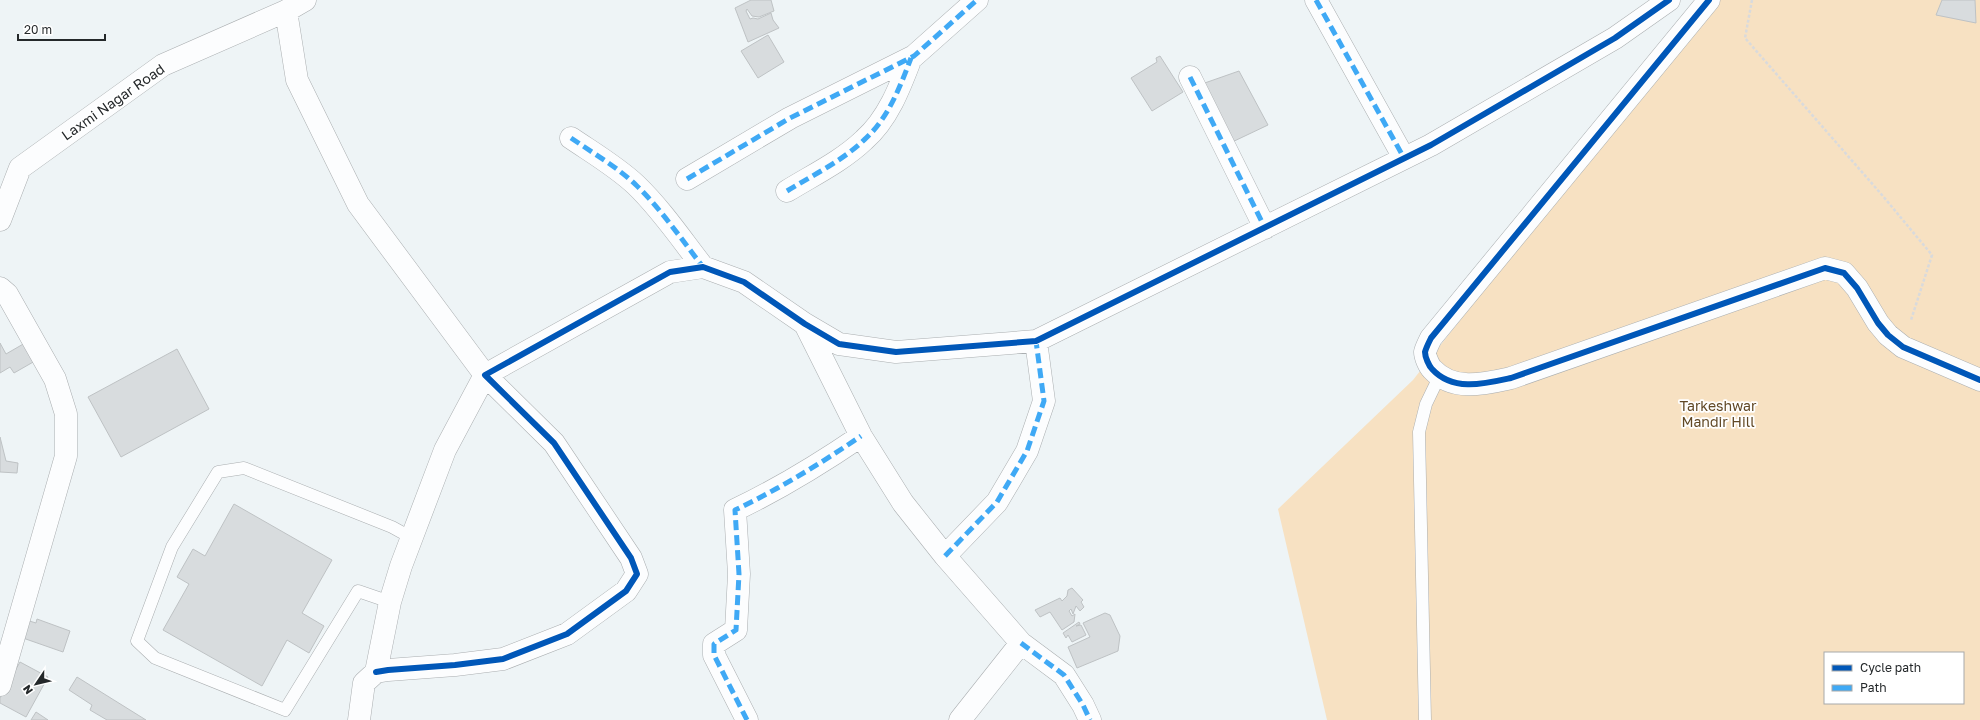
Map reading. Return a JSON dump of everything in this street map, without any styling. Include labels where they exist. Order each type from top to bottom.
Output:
[{"type":"street","name":"Laxmi Nagar Road","points":[[0,179],[20,168],[163,65],[286,11],[305,0]]},
{"type":"street","points":[[687,179],[790,118],[911,58],[977,0]]},
{"type":"street","points":[[1316,0],[1404,158]]},
{"type":"street","points":[[376,672],[390,602],[412,538],[445,450],[485,375],[670,272],[703,267],[744,282],[805,324],[839,344],[896,352],[1036,342],[1431,145],[1615,38],[1669,0]]},
{"type":"street","points":[[1709,0],[1431,338],[1425,353],[1429,366],[1439,377],[1455,384],[1484,384],[1511,378],[1825,268],[1844,273],[1857,288],[1878,323],[1888,335],[1903,347],[1980,380]]},
{"type":"street","points":[[286,11],[297,80],[358,204],[485,375],[554,443],[631,558],[638,574],[626,591],[567,634],[503,659],[376,672],[364,683],[359,720]]},
{"type":"street","points":[[787,190],[837,162],[865,140],[887,111],[900,88],[911,58]]},
{"type":"street","points":[[1190,77],[1265,228]]},
{"type":"street","points":[[571,138],[611,165],[636,185],[658,209],[703,267]]},
{"type":"street","points":[[0,220],[20,168]]},
{"type":"street","points":[[0,288],[8,294],[55,379],[66,414],[66,456],[0,685]]},
{"type":"street","points":[[805,324],[861,436],[903,503],[945,556],[1021,643],[1064,675],[1083,705],[1090,720]]},
{"type":"street","points":[[945,556],[997,502],[1027,451],[1044,401],[1036,342]]},
{"type":"street","points":[[747,720],[714,655],[714,644],[736,630],[739,574],[735,510],[798,478],[861,436]]},
{"type":"street","points":[[960,720],[1021,643]]},
{"type":"lane","points":[[1425,720],[1419,432],[1426,404],[1439,377]]},
{"type":"lane","points":[[390,602],[358,591],[285,710],[155,658],[137,641],[172,547],[218,472],[244,468],[392,527],[412,538]]},
{"type":"path","points":[[1752,0],[1745,38],[1882,195],[1932,255],[1903,347]]},
{"type":"green space","name":"Tarkeshwar Mandir Hill","points":[[1712,0],[1980,0],[1980,720],[1327,720],[1278,509],[1413,380]]},
{"type":"building","points":[[751,0],[771,0],[774,11],[759,17],[752,16],[747,9],[746,11],[750,19],[758,19],[771,13],[773,20],[779,28],[748,42],[735,8]]},
{"type":"building","points":[[1942,0],[1975,0],[1976,23],[1936,15]]},
{"type":"building","points":[[768,35],[784,62],[758,78],[741,51]]},
{"type":"building","points":[[1160,56],[1183,92],[1152,111],[1131,78],[1157,62],[1156,58]]},
{"type":"building","points":[[1239,71],[1268,125],[1228,144],[1199,85]]},
{"type":"building","points":[[0,343],[6,354],[25,343],[35,361],[14,373],[10,367],[0,373]]},
{"type":"building","points":[[177,349],[209,409],[121,457],[88,397]]},
{"type":"building","points":[[0,437],[6,461],[18,463],[17,473],[0,472]]},
{"type":"building","points":[[234,504],[332,560],[302,613],[324,626],[309,653],[287,640],[262,686],[163,630],[189,584],[177,577],[193,549],[205,556]]},
{"type":"building","points":[[1072,588],[1083,600],[1081,602],[1084,607],[1080,611],[1076,606],[1073,614],[1071,609],[1069,611],[1072,616],[1075,614],[1074,622],[1062,630],[1050,612],[1040,617],[1035,610],[1060,598],[1062,601],[1067,596],[1068,590]]},
{"type":"building","points":[[1105,613],[1110,615],[1120,636],[1118,651],[1077,668],[1068,647],[1090,637],[1083,623]]},
{"type":"building","points":[[37,619],[70,631],[63,652],[20,637],[26,620],[36,623]]},
{"type":"building","points":[[1079,622],[1080,624],[1076,626],[1081,625],[1086,635],[1072,642],[1068,635],[1066,638],[1063,633]]},
{"type":"building","points":[[20,662],[48,677],[26,717],[0,703],[0,698]]},
{"type":"building","points":[[77,677],[146,720],[107,720],[90,710],[92,705],[69,690]]},
{"type":"building","points":[[36,712],[48,720],[31,720]]},
{"type":"marked path","points":[[687,179],[790,118],[914,56],[977,0]]},
{"type":"marked path","points":[[1316,0],[1404,158]]},
{"type":"marked path","points":[[787,191],[846,155],[872,132],[887,112],[911,58]]},
{"type":"marked path","points":[[1190,77],[1265,228]]},
{"type":"marked path","points":[[571,138],[629,178],[663,214],[703,267]]},
{"type":"marked path","points":[[945,556],[997,502],[1027,451],[1044,401],[1036,341]]},
{"type":"marked path","points":[[747,720],[714,655],[714,644],[736,630],[739,574],[735,510],[799,476],[861,436]]},
{"type":"marked path","points":[[1021,643],[1064,675],[1083,705],[1090,720]]},
{"type":"cycle path","points":[[376,672],[503,659],[567,634],[626,591],[637,574],[631,558],[554,443],[485,375],[670,272],[703,267],[744,282],[805,324],[839,344],[896,352],[1036,341],[1431,145],[1615,38],[1669,0]]},
{"type":"cycle path","points":[[1709,0],[1431,338],[1425,352],[1428,364],[1440,376],[1459,384],[1480,384],[1511,378],[1825,268],[1844,273],[1857,288],[1878,323],[1888,335],[1903,347],[1980,380]]}]
